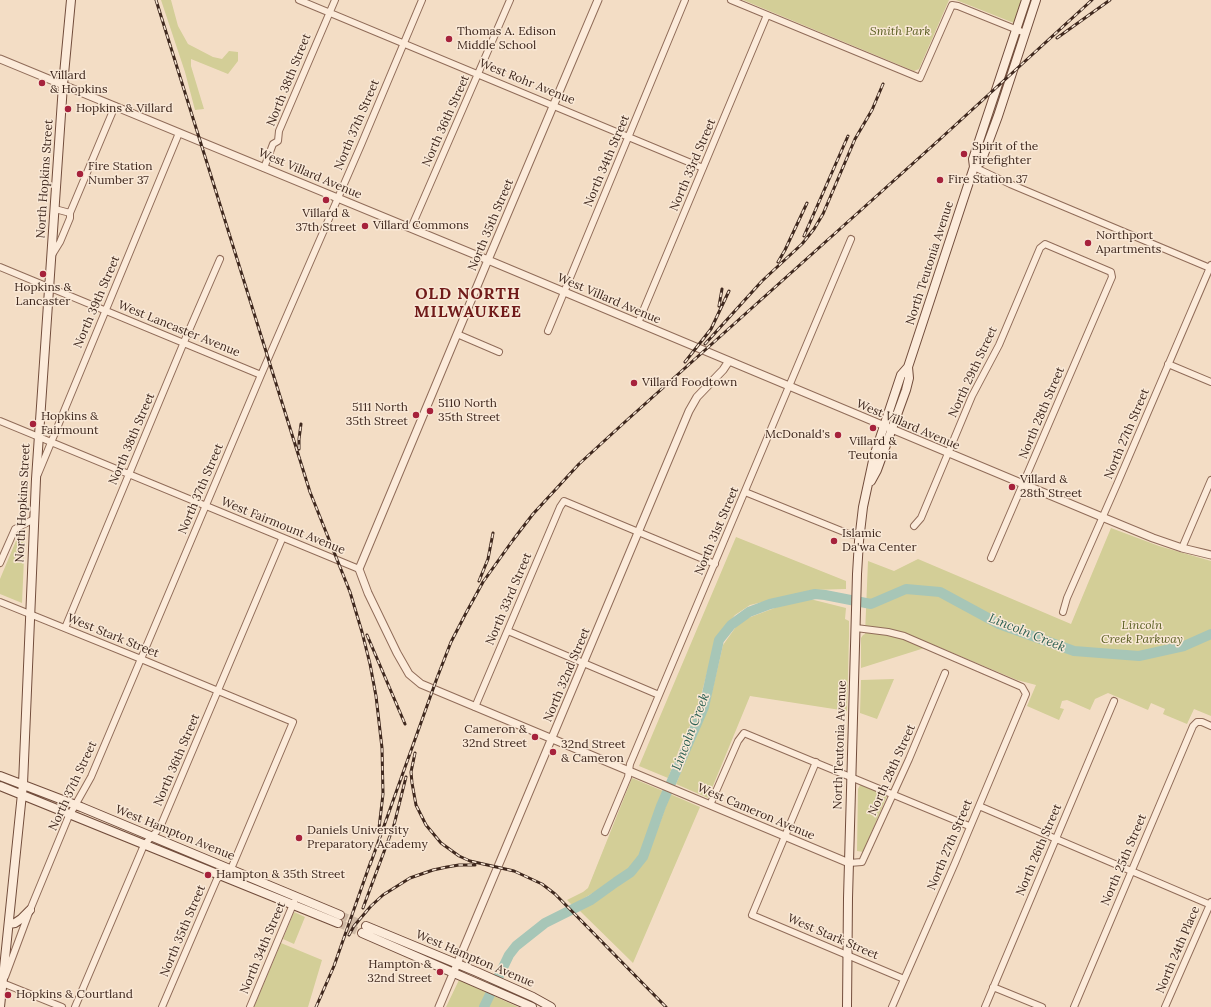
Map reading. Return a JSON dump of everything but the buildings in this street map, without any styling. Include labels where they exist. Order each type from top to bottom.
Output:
[{"type":"main road","name":"North Hopkins Street","points":[[0,1007],[1,984],[9,924],[23,784],[36,479],[63,85],[71,0]]},
{"type":"main road","name":"North Teutonia Avenue","points":[[846,1007],[857,574],[863,507],[869,485],[871,465],[901,375],[908,367],[974,167],[981,162],[998,116],[1021,31],[1026,0]]},
{"type":"main road","name":"North Teutonia Avenue","points":[[1021,31],[1036,0]]},
{"type":"main road","name":"North Teutonia Avenue","points":[[869,485],[877,470],[906,390],[909,378],[908,367]]},
{"type":"main road","name":"West Hampton Avenue","points":[[0,776],[231,869],[295,900],[339,919]]},
{"type":"main road","name":"West Hampton Avenue","points":[[0,786],[222,876],[295,900]]},
{"type":"main road","points":[[9,924],[15,923],[30,910]]},
{"type":"main road","name":"West Hampton Avenue","points":[[530,1006],[364,930],[458,964],[514,988],[551,1007]]},
{"type":"street","name":"West Rohr Avenue","points":[[299,0],[703,168]]},
{"type":"street","name":"North 38th Street","points":[[264,168],[274,144],[278,141],[279,131],[335,0]]},
{"type":"street","name":"North 37th Street","points":[[1,984],[70,814],[91,777],[422,0]]},
{"type":"street","name":"North 36th Street","points":[[411,228],[510,0]]},
{"type":"street","name":"North 35th Street","points":[[359,569],[456,334],[598,0]]},
{"type":"street","name":"North 34th Street","points":[[548,331],[685,0]]},
{"type":"street","points":[[731,0],[920,78],[952,5],[1021,31]]},
{"type":"street","name":"North 33rd Street","points":[[638,323],[767,15]]},
{"type":"street","name":"West Villard Avenue","points":[[0,59],[488,260],[1022,485],[1153,538],[1182,548],[1211,555]]},
{"type":"street","points":[[52,255],[60,242],[70,218],[70,213],[115,106]]},
{"type":"street","name":"North 39th Street","points":[[36,479],[179,133]]},
{"type":"street","points":[[974,167],[1010,184],[1210,267]]},
{"type":"street","points":[[55,209],[70,213]]},
{"type":"street","name":"North 31st Street","points":[[605,832],[628,777],[630,764],[850,239]]},
{"type":"street","name":"North 29th Street","points":[[914,526],[920,518],[972,396],[999,345],[1040,248],[1045,244],[1111,272],[1112,277]]},
{"type":"street","name":"North 38th Street","points":[[65,628],[220,259]]},
{"type":"street","name":"West Lancaster Avenue","points":[[0,267],[261,375]]},
{"type":"street","name":"North 27th Street","points":[[1063,612],[1066,598],[1210,267]]},
{"type":"street","name":"North 28th Street","points":[[991,558],[1112,277]]},
{"type":"street","points":[[456,334],[499,352]]},
{"type":"street","name":"North 32nd Street","points":[[439,1007],[689,411],[697,397],[723,370],[729,361]]},
{"type":"street","points":[[1168,364],[1211,382]]},
{"type":"street","name":"West Fairmount Avenue","points":[[0,421],[282,539],[359,569]]},
{"type":"street","points":[[1182,548],[1211,480]]},
{"type":"street","points":[[745,492],[849,534],[860,536]]},
{"type":"street","name":"North 33rd Street","points":[[475,707],[560,507],[564,501],[639,532]]},
{"type":"street","points":[[0,563],[15,529],[34,519]]},
{"type":"street","points":[[639,532],[715,564]]},
{"type":"street","name":"North 36th Street","points":[[75,1007],[144,845],[161,825],[282,539]]},
{"type":"street","name":"West Cameron Avenue","points":[[359,569],[368,593],[397,653],[410,674],[421,684],[849,863]]},
{"type":"street","name":"West Stark Street","points":[[0,602],[293,722],[231,869]]},
{"type":"street","name":"North 27th Street","points":[[856,626],[904,636],[1022,687],[1026,694],[892,1007]]},
{"type":"street","points":[[508,631],[659,695]]},
{"type":"street","name":"North 28th Street","points":[[849,863],[862,862],[894,794],[944,673]]},
{"type":"street","name":"North 26th Street","points":[[984,1007],[1114,701]]},
{"type":"street","name":"North 25th Street","points":[[1074,1007],[1193,726],[1197,722],[1202,722],[1211,726]]},
{"type":"street","points":[[710,804],[738,741],[744,733],[970,826]]},
{"type":"street","points":[[786,837],[816,762]]},
{"type":"street","points":[[979,806],[1211,904]]},
{"type":"street","name":"West Stark Street","points":[[786,837],[752,915],[904,979]]},
{"type":"street","name":"North 35th Street","points":[[162,1007],[217,879],[231,869]]},
{"type":"street","name":"North 34th Street","points":[[250,1007],[295,900]]},
{"type":"street","name":"North 24th Place","points":[[1165,1007],[1211,904]]},
{"type":"street","points":[[1,984],[62,1007]]},
{"type":"street","points":[[993,987],[1042,1007]]},
{"type":"street","points":[[530,1006],[533,997]]},
{"type":"green space","points":[[161,0],[171,0],[178,26],[188,44],[213,57],[222,59],[229,51],[238,52],[238,61],[228,74],[191,59],[191,66],[204,109],[195,110],[185,72]]},
{"type":"green space","name":"Smith Park","points":[[743,0],[949,0],[919,69],[914,71]]},
{"type":"green space","name":"Smith Park","points":[[956,0],[1021,0],[1014,23]]},
{"type":"green space","name":"Lincoln Creek Parkway","points":[[1111,528],[1159,546],[1211,561],[1211,716],[1194,709],[1187,724],[1163,714],[1165,709],[1151,703],[1148,710],[1108,693],[1095,699],[1090,710],[1067,700],[1062,701],[1060,708],[1064,709],[1059,720],[1027,706],[1036,685],[1017,680],[934,645],[861,668],[861,638],[865,634],[868,561],[894,571],[918,559],[1071,624]]},
{"type":"green space","points":[[18,536],[25,536],[22,603],[0,594],[0,579]]},
{"type":"green space","points":[[736,537],[846,581],[846,589],[812,590],[750,605],[735,615],[716,638],[697,711],[682,742],[668,778],[639,766]]},
{"type":"green space","points":[[810,599],[846,608],[845,619],[849,621],[847,711],[750,696],[708,798],[676,784],[709,705],[723,645],[740,621],[780,606]]},
{"type":"green space","points":[[894,679],[877,719],[860,713],[861,680]]},
{"type":"green space","points":[[632,778],[663,791],[640,854],[625,874],[572,905],[567,900],[588,888]]},
{"type":"green space","points":[[860,785],[864,785],[887,796],[863,852],[857,851],[858,789]]},
{"type":"green space","points":[[670,794],[700,807],[633,963],[580,911],[630,878],[641,866],[660,823]]},
{"type":"green space","points":[[294,912],[305,917],[294,944],[283,939]]},
{"type":"green space","points":[[281,943],[322,960],[308,1007],[254,1007]]},
{"type":"green space","points":[[459,980],[518,1007],[446,1007]]},
{"type":"waterway","name":"Lincoln Creek","points":[[484,1007],[509,955],[516,946],[545,923],[591,900],[631,872],[643,857],[661,806],[704,707],[719,640],[731,625],[749,612],[770,604],[815,594],[871,604],[906,589],[940,592],[999,624],[1074,651],[1139,656],[1184,646],[1211,634]]},
{"type":"tunnel","points":[[340,915],[366,926]]},
{"type":"tunnel","points":[[338,923],[362,933]]},
{"type":"railway","points":[[156,0],[310,492],[350,592],[362,632],[376,696],[382,748],[383,794],[379,828]]},
{"type":"railway","points":[[370,865],[451,642],[483,582],[533,514],[579,464],[1092,0]]},
{"type":"railway","points":[[1057,38],[1110,0]]},
{"type":"railway","points":[[705,344],[762,281],[802,244],[814,229],[823,214],[855,139],[872,110],[883,84]]},
{"type":"railway","points":[[804,236],[848,136]]},
{"type":"railway","points":[[778,262],[807,203]]},
{"type":"railway","points":[[719,306],[722,289]]},
{"type":"railway","points":[[685,362],[711,329],[729,291]]},
{"type":"railway","points":[[299,449],[301,424]]},
{"type":"railway","points":[[479,581],[488,559],[493,533]]},
{"type":"railway","points":[[367,635],[405,724]]},
{"type":"railway","points":[[415,753],[411,772],[416,805],[426,825],[441,843],[459,856],[470,861],[514,871],[542,884],[555,894],[666,1007]]},
{"type":"railway","points":[[363,908],[394,825],[406,777]]},
{"type":"railway","points":[[316,1007],[334,966],[371,861]]},
{"type":"railway","points":[[349,935],[354,926],[371,906],[383,895],[410,878],[447,867],[475,865]]},
{"type":"place","name":"Thomas A. Edison Middle School","points":[[449,39]]},
{"type":"place","name":"Villard & Hopkins","points":[[42,83]]},
{"type":"place","name":"Hopkins & Villard","points":[[68,109]]},
{"type":"place","name":"Spirit of the Firefighter","points":[[964,154]]},
{"type":"place","name":"Fire Station Number 37","points":[[80,174]]},
{"type":"place","name":"Fire Station 37","points":[[940,180]]},
{"type":"place","name":"Villard & 37th Street","points":[[326,200]]},
{"type":"place","name":"Villard Commons","points":[[365,226]]},
{"type":"place","name":"Northport Apartments","points":[[1088,243]]},
{"type":"place","name":"Hopkins & Lancaster","points":[[43,274]]},
{"type":"place","name":"Villard Foodtown","points":[[634,383]]},
{"type":"place","name":"5110 North 35th Street","points":[[430,411]]},
{"type":"place","name":"5111 North 35th Street","points":[[416,415]]},
{"type":"place","name":"Hopkins & Fairmount","points":[[33,424]]},
{"type":"place","name":"Villard & Teutonia","points":[[873,428]]},
{"type":"place","name":"McDonald's","points":[[838,435]]},
{"type":"place","name":"Villard & 28th Street","points":[[1012,487]]},
{"type":"place","name":"Islamic Da'wa Center","points":[[834,541]]},
{"type":"place","name":"Cameron & 32nd Street","points":[[535,737]]},
{"type":"place","name":"32nd Street & Cameron","points":[[553,752]]},
{"type":"place","name":"Daniels University Preparatory Academy","points":[[299,838]]},
{"type":"place","name":"Hampton & 35th Street","points":[[208,875]]},
{"type":"place","name":"Hampton & 32nd Street","points":[[440,972]]},
{"type":"place","name":"Hopkins & Courtland","points":[[8,995]]},
{"type":"district","name":"OLD NORTH MILWAUKEE","points":[[468,303]]}]
